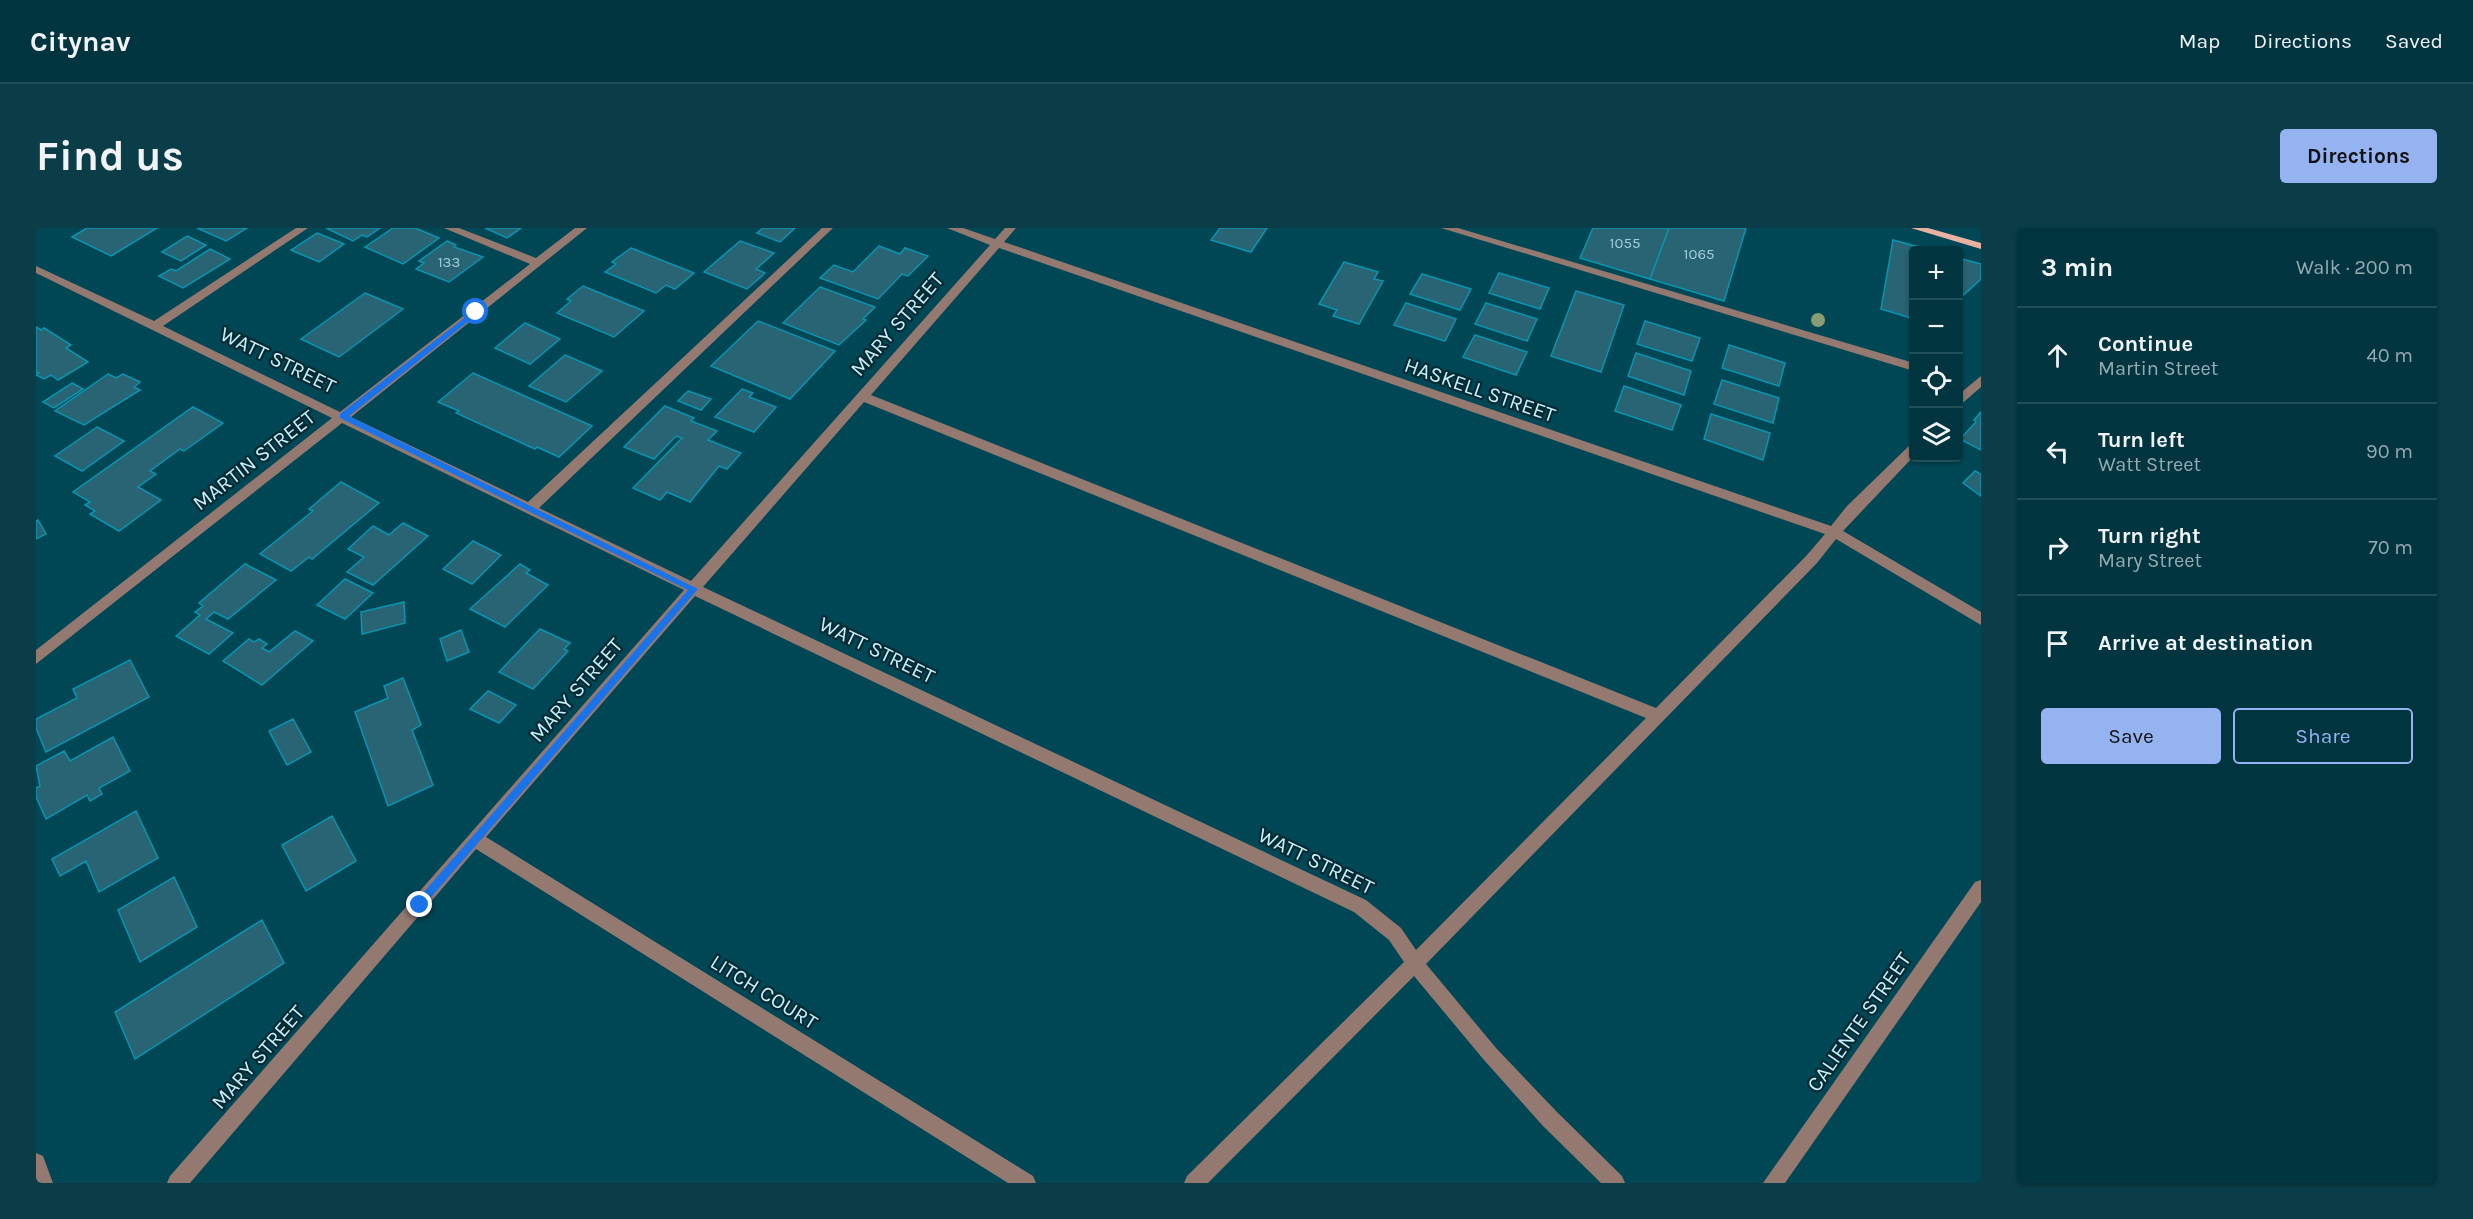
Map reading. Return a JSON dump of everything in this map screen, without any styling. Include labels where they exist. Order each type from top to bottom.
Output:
[{"type":"main road","points":[[1916,228],[1981,246]]},
{"type":"street","points":[[155,326],[303,228]]},
{"type":"street","points":[[449,228],[538,262]]},
{"type":"street","name":"MARTIN STREET","points":[[36,658],[582,228]]},
{"type":"street","points":[[531,507],[828,228]]},
{"type":"street","name":"HASKELL STREET","points":[[952,228],[1834,532],[1981,619]]},
{"type":"street","name":"MARY STREET","points":[[177,1183],[1011,228]]},
{"type":"street","points":[[1446,228],[1909,366]]},
{"type":"street","name":"WATT STREET","points":[[36,269],[531,507],[694,589],[1360,906],[1395,934],[1414,961],[1490,1054],[1550,1119],[1615,1183]]},
{"type":"street","points":[[1963,381],[1978,383]]},
{"type":"street","points":[[1963,399],[1978,383]]},
{"type":"street","points":[[863,397],[1658,716]]},
{"type":"street","points":[[1194,1183],[1414,961],[1448,930],[1812,559],[1852,510],[1909,453]]},
{"type":"street","name":"LITCH COURT","points":[[476,840],[1026,1183]]},
{"type":"street","name":"CALIENTE STREET","points":[[1773,1183],[1981,888]]},
{"type":"street","points":[[36,1163],[43,1183]]},
{"type":"building","points":[[87,228],[157,228],[111,256],[72,237]]},
{"type":"building","points":[[197,228],[247,228],[226,241]]},
{"type":"building","points":[[326,228],[380,228],[367,237],[362,235],[353,241]]},
{"type":"building","points":[[393,228],[415,228],[439,238],[403,264],[365,247]]},
{"type":"building","points":[[485,228],[521,228],[507,238]]},
{"type":"building","points":[[763,228],[795,228],[780,242],[757,233]]},
{"type":"building","points":[[1220,228],[1267,228],[1251,252],[1211,240]]},
{"type":"building","points":[[1593,228],[1669,228],[1650,279],[1580,258]]},
{"type":"building","points":[[1669,228],[1746,228],[1724,301],[1650,279]]},
{"type":"building","points":[[317,233],[344,244],[319,262],[291,250]]},
{"type":"building","points":[[187,236],[206,245],[181,261],[162,252]]},
{"type":"building","points":[[1893,240],[1916,246],[1909,246],[1909,317],[1881,309]]},
{"type":"building","points":[[447,241],[456,245],[454,247],[483,257],[449,282],[416,269],[424,263],[419,261]]},
{"type":"building","points":[[740,241],[774,253],[756,269],[765,273],[747,289],[704,272]]},
{"type":"building","points":[[879,246],[900,254],[905,248],[928,256],[908,276],[902,274],[878,299],[820,278],[834,265],[853,272]]},
{"type":"building","points":[[631,248],[694,273],[675,289],[666,285],[656,293],[605,272],[616,264],[612,262]]},
{"type":"building","points":[[210,249],[230,259],[183,288],[159,276],[171,269],[176,271]]},
{"type":"building","points":[[1963,259],[1981,264],[1981,279],[1963,295]]},
{"type":"building","points":[[1344,262],[1378,272],[1374,279],[1383,281],[1359,324],[1333,316],[1337,310],[1319,304]]},
{"type":"building","points":[[1499,273],[1549,288],[1540,309],[1489,293]]},
{"type":"building","points":[[1422,274],[1471,289],[1460,310],[1410,294]]},
{"type":"building","points":[[583,286],[644,311],[614,337],[557,313],[571,301],[567,299]]},
{"type":"building","points":[[820,287],[875,307],[863,319],[866,320],[839,345],[783,323]]},
{"type":"building","points":[[1576,291],[1624,305],[1601,372],[1551,356]]},
{"type":"building","points":[[365,293],[403,309],[339,357],[301,339]]},
{"type":"building","points":[[1406,303],[1456,319],[1445,341],[1394,325]]},
{"type":"building","points":[[1486,303],[1537,319],[1527,341],[1475,324]]},
{"type":"building","points":[[758,321],[835,351],[790,399],[711,366]]},
{"type":"building","points":[[1645,321],[1700,338],[1692,361],[1637,344]]},
{"type":"building","points":[[525,323],[560,339],[530,364],[495,348]]},
{"type":"building","points":[[36,327],[41,330],[44,328],[71,345],[66,348],[88,362],[58,380],[51,375],[44,379],[36,375],[39,373],[36,372]]},
{"type":"building","points":[[1475,335],[1527,352],[1516,375],[1463,357]]},
{"type":"building","points":[[1729,345],[1785,363],[1779,386],[1722,368]]},
{"type":"building","points":[[1636,353],[1691,371],[1684,395],[1628,376]]},
{"type":"building","points":[[565,355],[602,371],[566,402],[529,386]]},
{"type":"building","points":[[473,373],[592,426],[559,457],[537,447],[535,449],[456,413],[459,411],[438,402]]},
{"type":"building","points":[[108,374],[116,378],[123,374],[140,382],[134,387],[140,390],[84,425],[55,411]]},
{"type":"building","points":[[1722,380],[1779,398],[1773,423],[1714,404]]},
{"type":"building","points":[[72,383],[83,389],[54,408],[43,402]]},
{"type":"building","points":[[1624,386],[1681,405],[1672,430],[1615,411]]},
{"type":"building","points":[[742,389],[753,393],[749,397],[776,407],[754,432],[715,417]]},
{"type":"building","points":[[688,391],[711,399],[701,410],[678,401]]},
{"type":"building","points":[[665,406],[694,418],[691,421],[717,431],[708,440],[741,453],[727,469],[719,466],[690,502],[667,492],[660,500],[633,488],[682,438],[676,436],[654,459],[624,447]]},
{"type":"building","points":[[193,407],[223,423],[184,451],[180,449],[150,471],[156,474],[138,487],[161,500],[119,531],[90,514],[95,511],[85,505],[90,502],[73,492]]},
{"type":"building","points":[[1981,412],[1981,450],[1963,441],[1963,436],[1976,422],[1974,420]]},
{"type":"building","points":[[1711,414],[1770,433],[1763,460],[1704,439]]},
{"type":"building","points":[[97,427],[124,441],[82,471],[55,456]]},
{"type":"building","points":[[1975,471],[1981,474],[1981,496],[1963,483]]},
{"type":"building","points":[[341,482],[379,503],[312,559],[309,557],[291,571],[260,554],[313,511],[309,509]]},
{"type":"building","points":[[38,520],[46,534],[36,539],[36,521]]},
{"type":"building","points":[[403,523],[428,536],[373,585],[347,572],[364,557],[348,549],[373,526],[389,535]]},
{"type":"building","points":[[473,541],[501,555],[472,584],[443,569]]},
{"type":"building","points":[[245,564],[276,580],[228,619],[214,612],[206,619],[233,633],[209,654],[176,636],[200,615],[195,612],[203,606],[199,603]]},
{"type":"building","points":[[520,564],[530,570],[526,573],[548,585],[505,627],[470,609]]},
{"type":"building","points":[[345,579],[373,593],[345,619],[317,605]]},
{"type":"building","points":[[404,602],[405,623],[362,634],[361,612]]},
{"type":"building","points":[[540,629],[570,643],[564,649],[568,651],[533,689],[499,672]]},
{"type":"building","points":[[461,630],[469,652],[447,661],[440,639]]},
{"type":"building","points":[[295,631],[313,641],[262,685],[223,661],[249,639],[254,642],[259,639],[267,644],[262,648],[269,652]]},
{"type":"building","points":[[130,660],[149,697],[46,752],[36,728],[36,719],[77,698],[73,689]]},
{"type":"building","points":[[403,678],[421,725],[412,730],[433,785],[388,806],[355,712],[388,698],[384,686]]},
{"type":"building","points":[[488,691],[516,705],[499,723],[470,709]]},
{"type":"building","points":[[293,719],[311,752],[287,765],[269,731]]},
{"type":"building","points":[[113,737],[130,771],[99,788],[102,794],[90,801],[87,795],[46,819],[36,797],[36,788],[40,786],[36,766],[64,751],[70,761]]},
{"type":"building","points":[[136,811],[158,858],[99,892],[86,861],[60,876],[52,859]]},
{"type":"building","points":[[332,816],[356,861],[306,891],[282,845]]},
{"type":"building","points":[[174,877],[197,927],[140,962],[118,910]]},
{"type":"building","points":[[262,920],[284,963],[135,1059],[115,1012]]},
{"type":"route","points":[[420,905],[575,723],[694,589],[343,416],[476,312]]}]
